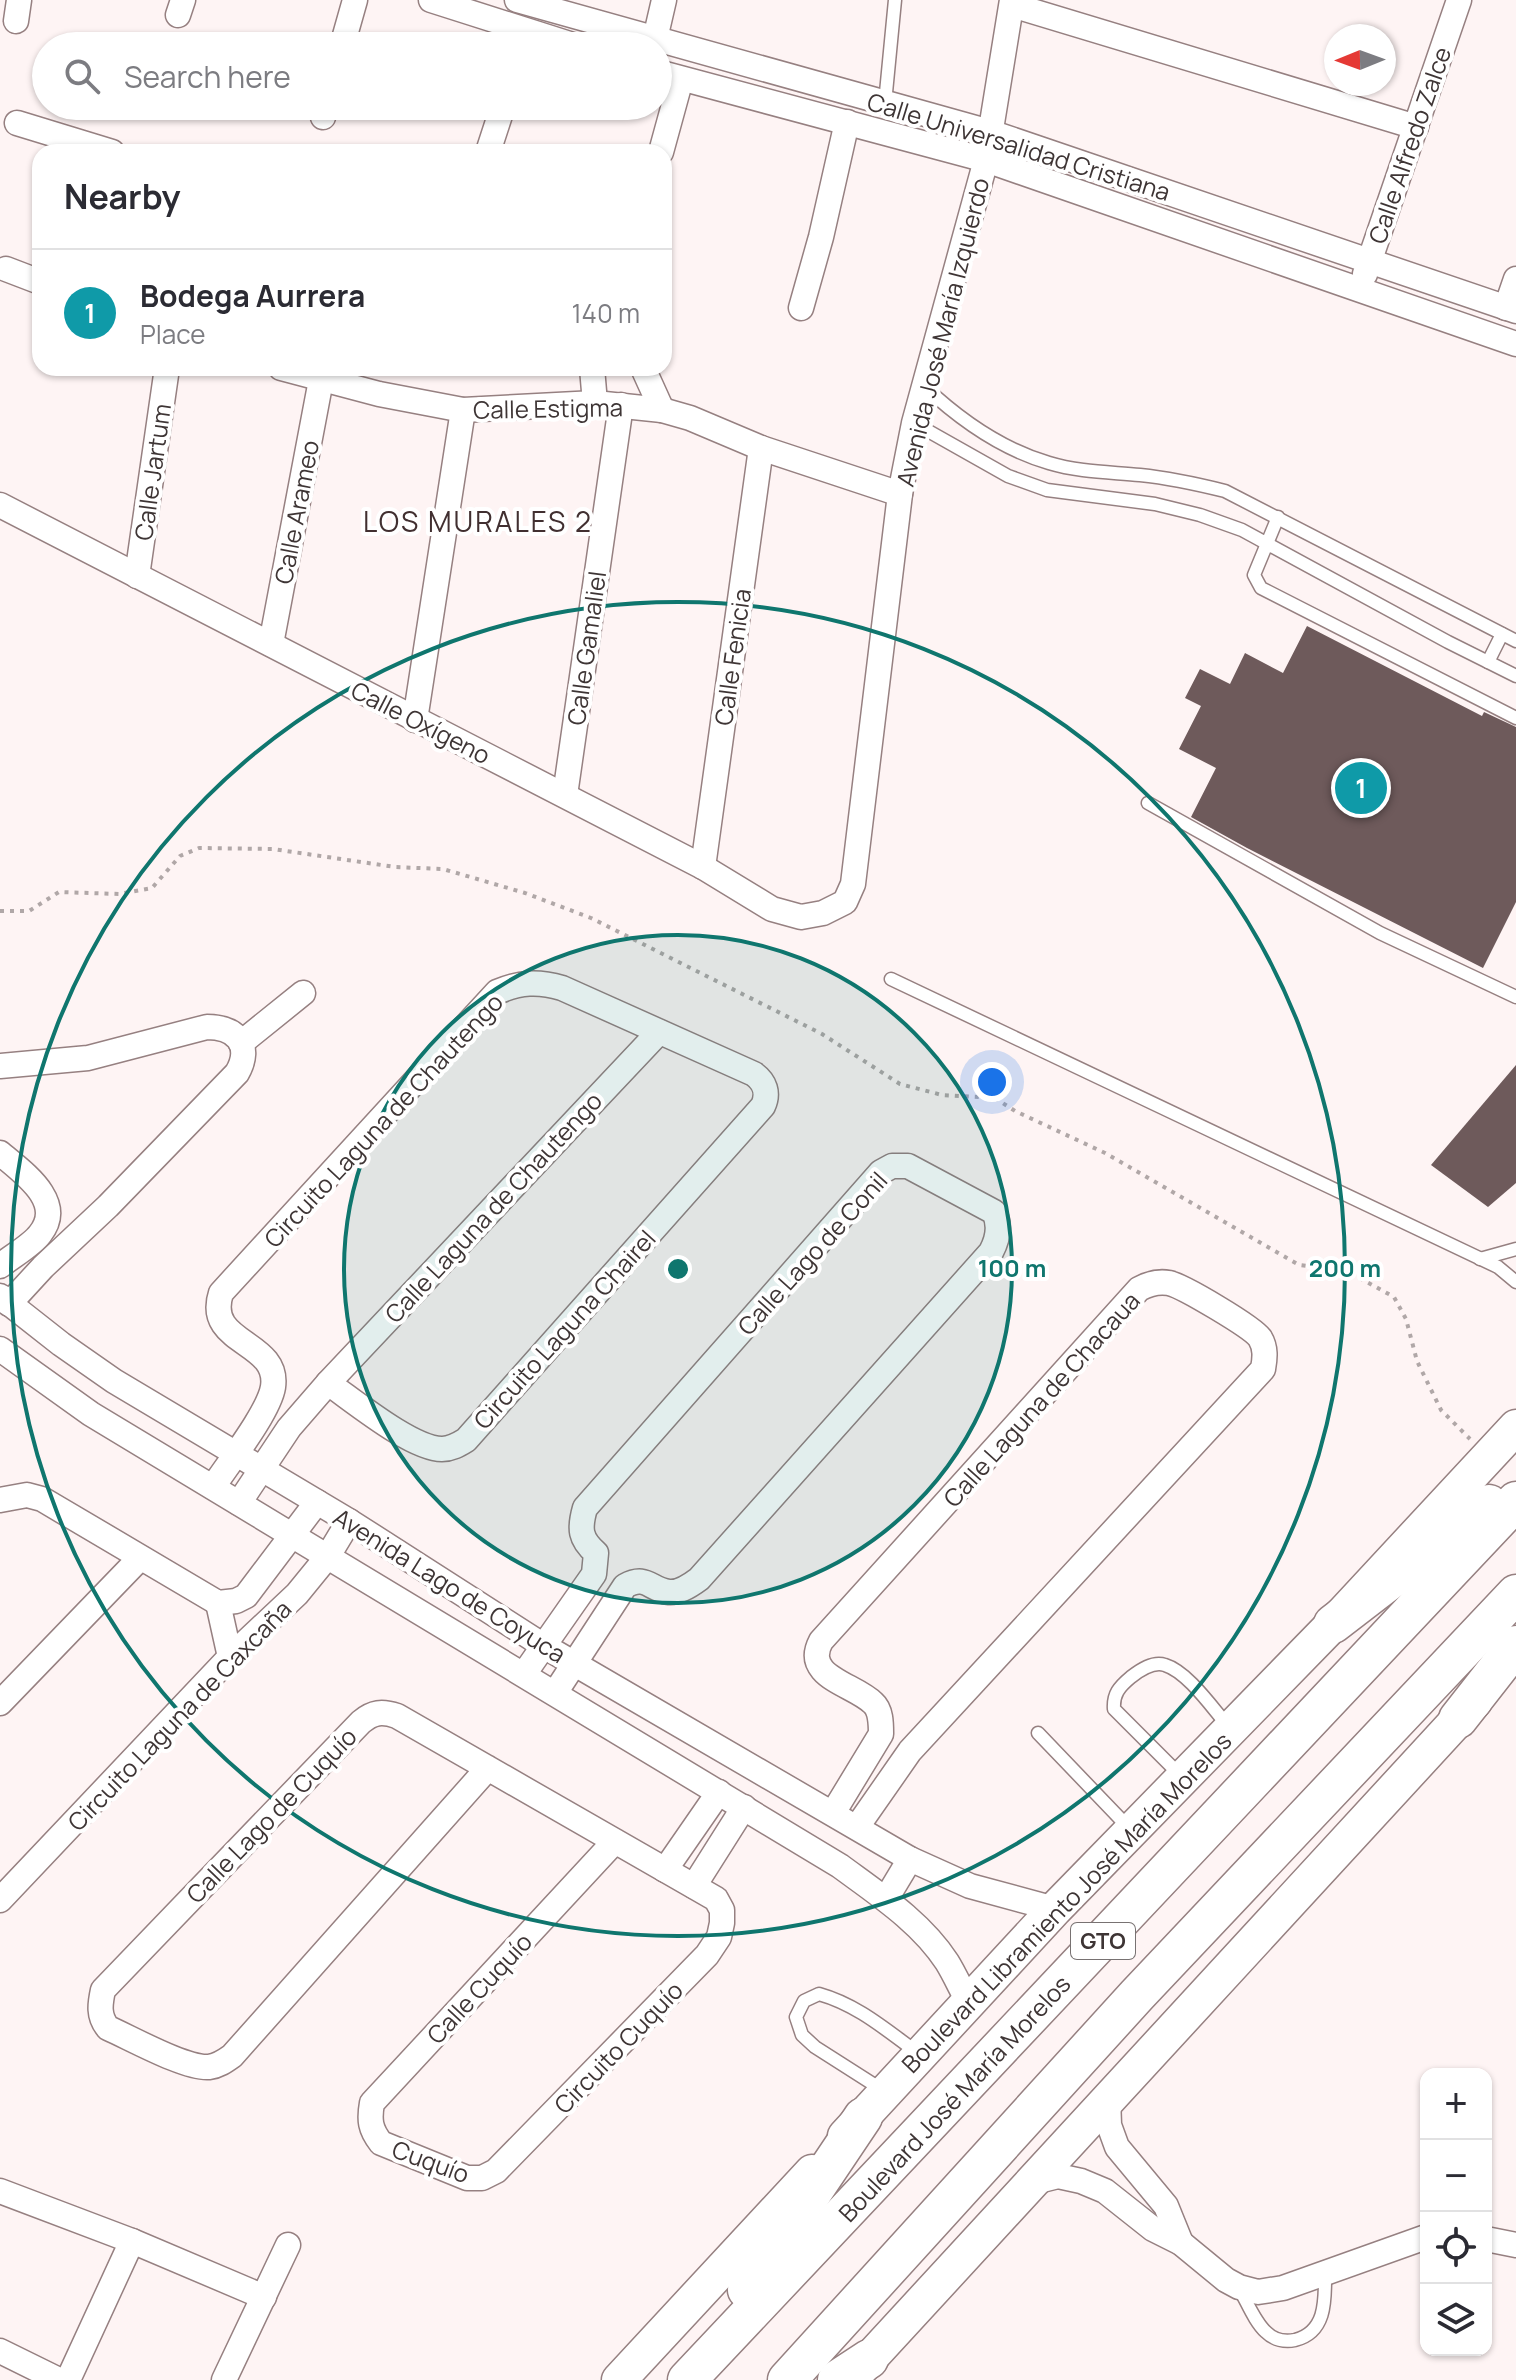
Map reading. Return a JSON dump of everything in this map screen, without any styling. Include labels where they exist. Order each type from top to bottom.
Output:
[{"type":"main road","points":[[1333,1624],[1502,1470]]},
{"type":"main road","name":"Boulevard José María Morelos","points":[[688,2380],[1516,1501]]},
{"type":"main road","name":"GTO","points":[[787,2380],[1137,1995],[1516,1594]]},
{"type":"main road","points":[[1458,1719],[1516,1645]]},
{"type":"main road","points":[[688,2380],[874,2105]]},
{"type":"main road","points":[[837,2380],[859,2369]]},
{"type":"street","points":[[346,32],[355,0]]},
{"type":"street","points":[[431,0],[509,32]]},
{"type":"street","points":[[657,32],[664,0]]},
{"type":"street","name":"Calle Alfredo Zalce","points":[[1359,291],[1459,0]]},
{"type":"street","name":"Calle Universalidad Cristiana","points":[[526,1],[631,32]]},
{"type":"street","points":[[1012,2],[1416,127]]},
{"type":"street","name":"Avenida José María Izquierdo","points":[[845,902],[853,884],[900,494],[914,423],[986,160],[1012,2]]},
{"type":"street","name":"Calle Universalidad Cristiana","points":[[672,44],[990,132],[1511,309]]},
{"type":"street","name":"Calle Universalidad Cristiana","points":[[672,77],[986,160],[1516,344]]},
{"type":"street","points":[[491,144],[498,120]]},
{"type":"street","points":[[662,144],[665,120]]},
{"type":"street","points":[[801,308],[847,122]]},
{"type":"street","points":[[17,123],[86,144]]},
{"type":"street","points":[[6,269],[32,279]]},
{"type":"street","points":[[1511,309],[1516,279]]},
{"type":"street","name":"Calle Jartum","points":[[137,576],[166,376]]},
{"type":"street","name":"Calle Estigma","points":[[308,376],[463,410],[595,403],[662,410],[690,418],[761,448],[900,494]]},
{"type":"street","points":[[593,376],[595,403]]},
{"type":"street","points":[[647,376],[662,410]]},
{"type":"street","name":"Calle Arameo","points":[[271,644],[321,380]]},
{"type":"street","name":"Calle Gamaliel","points":[[565,795],[621,405]]},
{"type":"street","points":[[415,720],[463,410]]},
{"type":"street","name":"Calle Fenicia","points":[[703,867],[761,448]]},
{"type":"street","name":"Calle Oxígeno","points":[[0,505],[703,867],[772,909],[801,917],[823,913],[845,902]]},
{"type":"street","name":"Circuito Laguna de Chautengo","points":[[213,1487],[265,1408],[272,1391],[273,1374],[264,1358],[224,1326],[218,1311],[221,1293],[497,992],[527,983],[544,983],[562,988],[754,1074],[764,1083],[767,1093]]},
{"type":"street","points":[[241,1043],[303,993]]},
{"type":"street","points":[[0,1066],[88,1058],[207,1027],[224,1027],[234,1033],[244,1054],[237,1073],[108,1206],[5,1300]]},
{"type":"street","name":"Calle Laguna de Chautengo","points":[[328,1383],[659,1032]]},
{"type":"street","name":"Circuito Laguna Chairel","points":[[328,1383],[412,1440],[440,1449],[466,1440],[763,1106],[767,1093]]},
{"type":"street","points":[[0,1153],[40,1188],[47,1209],[45,1225],[39,1236],[0,1266]]},
{"type":"street","name":"Calle Lago de Conil","points":[[524,1674],[594,1574],[596,1553],[584,1543],[581,1529],[585,1508],[881,1172],[892,1166],[908,1166],[994,1212],[999,1232],[991,1252],[699,1579],[689,1587],[670,1592],[643,1581],[634,1581],[625,1586],[555,1693]]},
{"type":"street","name":"Calle Laguna de Chacaua","points":[[857,1827],[910,1751],[1263,1369],[1263,1345],[1253,1330],[1174,1285],[1155,1283],[1139,1289],[821,1641],[816,1656],[821,1669],[874,1703],[879,1713],[881,1734]]},
{"type":"street","name":"Avenida Lago de Coyuca","points":[[5,1300],[114,1381],[349,1521],[544,1646],[910,1859],[970,1886],[1055,1909]]},
{"type":"street","name":"Avenida Lago de Coyuca","points":[[0,1349],[91,1414],[840,1866],[886,1899],[931,1942],[946,1961],[968,2001]]},
{"type":"street","points":[[239,1503],[289,1428],[328,1383]]},
{"type":"street","points":[[1502,1470],[1516,1427]]},
{"type":"street","points":[[0,1500],[27,1495],[42,1499],[218,1603],[236,1601],[246,1596],[317,1502]]},
{"type":"street","name":"Circuito Laguna de Caxcaña","points":[[0,1900],[230,1657],[297,1594],[328,1556],[349,1521]]},
{"type":"street","points":[[0,1703],[140,1558]]},
{"type":"street","points":[[218,1603],[230,1657]]},
{"type":"street","name":"Boulevard Libramiento José María Morelos","points":[[619,2380],[968,2001],[1333,1624]]},
{"type":"street","points":[[859,2369],[1516,1658]]},
{"type":"street","name":"Calle Lago de Cuquío","points":[[488,1768],[232,2056],[207,2067],[191,2065],[108,2028],[102,2021],[99,2006],[103,1990],[371,1714],[384,1712],[397,1716],[488,1768],[665,1870],[694,1886],[716,1899]]},
{"type":"street","points":[[833,1813],[881,1734],[910,1751]]},
{"type":"street","points":[[665,1870],[719,1792]]},
{"type":"street","points":[[694,1886],[744,1807]]},
{"type":"street","name":"Calle Cuquío","points":[[381,2143],[372,2132],[372,2103],[615,1841]]},
{"type":"street","points":[[886,1899],[910,1859]]},
{"type":"street","name":"Circuito Cuquío","points":[[482,2178],[496,2171],[707,1955],[719,1937],[722,1923],[722,1910],[716,1899]]},
{"type":"street","points":[[1108,2097],[1109,2125],[1117,2147],[1166,2206],[1181,2243]]},
{"type":"street","name":"Cuquío","points":[[381,2143],[467,2178],[482,2178]]},
{"type":"street","points":[[1030,2183],[1058,2176],[1105,2191],[1153,2229],[1181,2243],[1239,2287],[1258,2292],[1283,2288],[1420,2239]]},
{"type":"street","points":[[0,2191],[132,2241],[264,2297]]},
{"type":"street","points":[[1492,2240],[1516,2245]]},
{"type":"street","points":[[68,2380],[132,2241]]},
{"type":"street","points":[[224,2380],[288,2245]]},
{"type":"street","points":[[0,2351],[59,2380]]},
{"type":"lane","points":[[885,103],[895,0]]},
{"type":"lane","points":[[924,386],[971,425],[1009,447],[1048,463],[1088,472],[1182,480],[1225,491],[1516,641]]},
{"type":"lane","points":[[914,423],[1008,476],[1047,490],[1155,504],[1242,530],[1516,676]]},
{"type":"lane","points":[[1278,517],[1254,575],[1261,588],[1516,718]]},
{"type":"lane","points":[[1488,662],[1502,634]]},
{"type":"lane","points":[[1148,803],[1380,933],[1516,997]]},
{"type":"lane","points":[[891,979],[1498,1267],[1516,1282]]},
{"type":"lane","points":[[1480,1259],[1516,1249]]},
{"type":"lane","points":[[1498,1267],[1516,1269]]},
{"type":"lane","points":[[1183,1779],[1114,1709],[1113,1697],[1121,1685],[1153,1664],[1166,1665],[1190,1681],[1231,1729]]},
{"type":"lane","points":[[1038,1733],[1132,1832]]},
{"type":"lane","points":[[874,2105],[802,2035],[796,2017],[804,2001],[819,1994],[837,1999],[860,2010],[920,2055]]},
{"type":"lane","points":[[1239,2287],[1263,2330],[1272,2337],[1292,2341],[1306,2337],[1317,2326],[1324,2304],[1325,2273]]},
{"type":"path","points":[[0,911],[29,911],[59,892],[119,894],[152,888],[180,856],[199,848],[273,849],[395,867],[443,869],[538,898],[591,918],[822,1034],[900,1084],[942,1095],[995,1098],[1015,1111],[1105,1153],[1299,1265],[1347,1271],[1394,1297],[1406,1319],[1417,1361],[1441,1410],[1502,1470]]},
{"type":"building","points":[[1307,626],[1482,716],[1484,712],[1516,727],[1516,902],[1483,968],[1191,817],[1216,768],[1179,749],[1201,706],[1185,698],[1200,669],[1230,684],[1245,653],[1283,673]]},
{"type":"building","points":[[1516,1065],[1516,1183],[1488,1207],[1431,1165]]},
{"type":"place","name":"Bodega Aurrera","points":[[1361,788]]},
{"type":"district","name":"LOS MURALES 2","points":[[478,521]]}]
